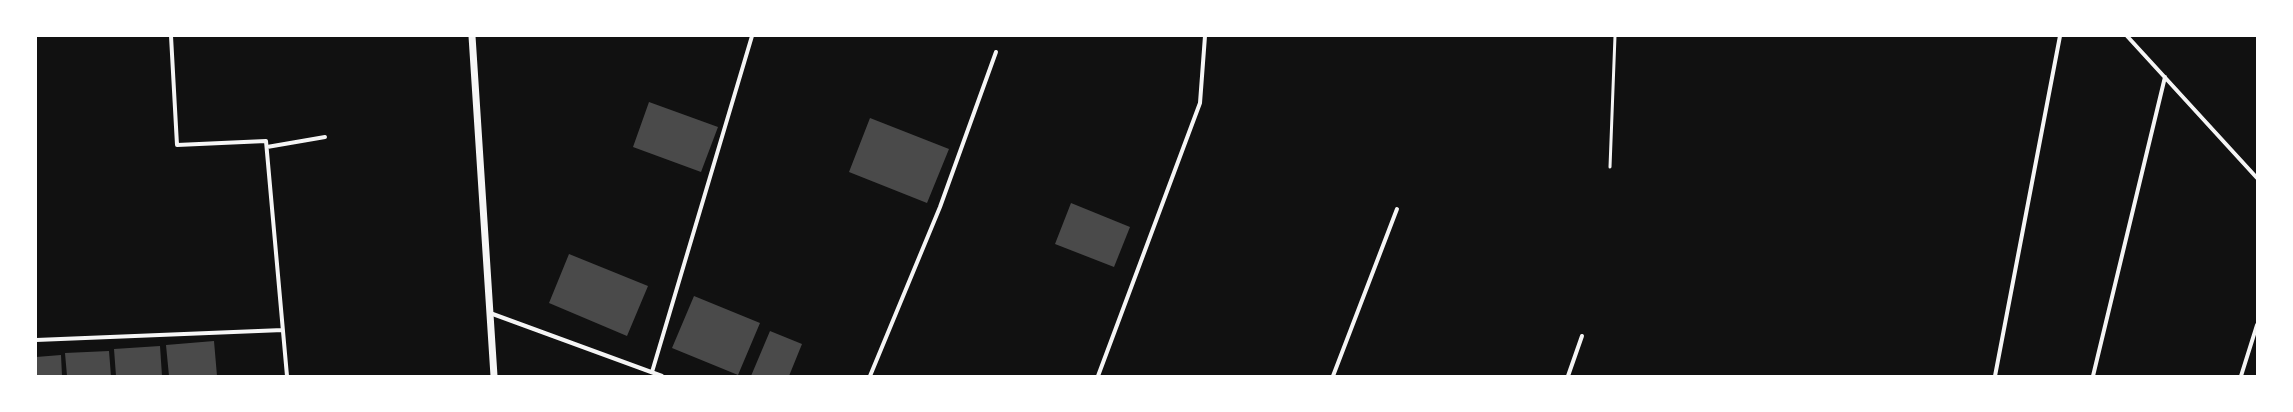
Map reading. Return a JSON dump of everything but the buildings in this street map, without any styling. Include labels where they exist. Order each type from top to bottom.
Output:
[{"type":"street","points":[[171,36],[177,145],[266,141],[287,376]]},
{"type":"street","points":[[472,36],[494,376]]},
{"type":"street","points":[[652,372],[752,36]]},
{"type":"street","points":[[1098,376],[1200,103],[1205,36]]},
{"type":"street","points":[[1995,376],[2060,36]]},
{"type":"street","points":[[2127,36],[2257,178]]},
{"type":"street","points":[[870,376],[940,207],[996,52]]},
{"type":"street","points":[[2093,376],[2165,77]]},
{"type":"street","points":[[267,147],[325,136]]},
{"type":"street","points":[[1333,376],[1397,209]]},
{"type":"street","points":[[490,313],[662,376]]},
{"type":"street","points":[[2241,376],[2257,325]]},
{"type":"street","points":[[36,340],[283,330]]},
{"type":"street","points":[[1568,376],[1582,336]]},
{"type":"lane","points":[[1610,167],[1615,36]]}]
